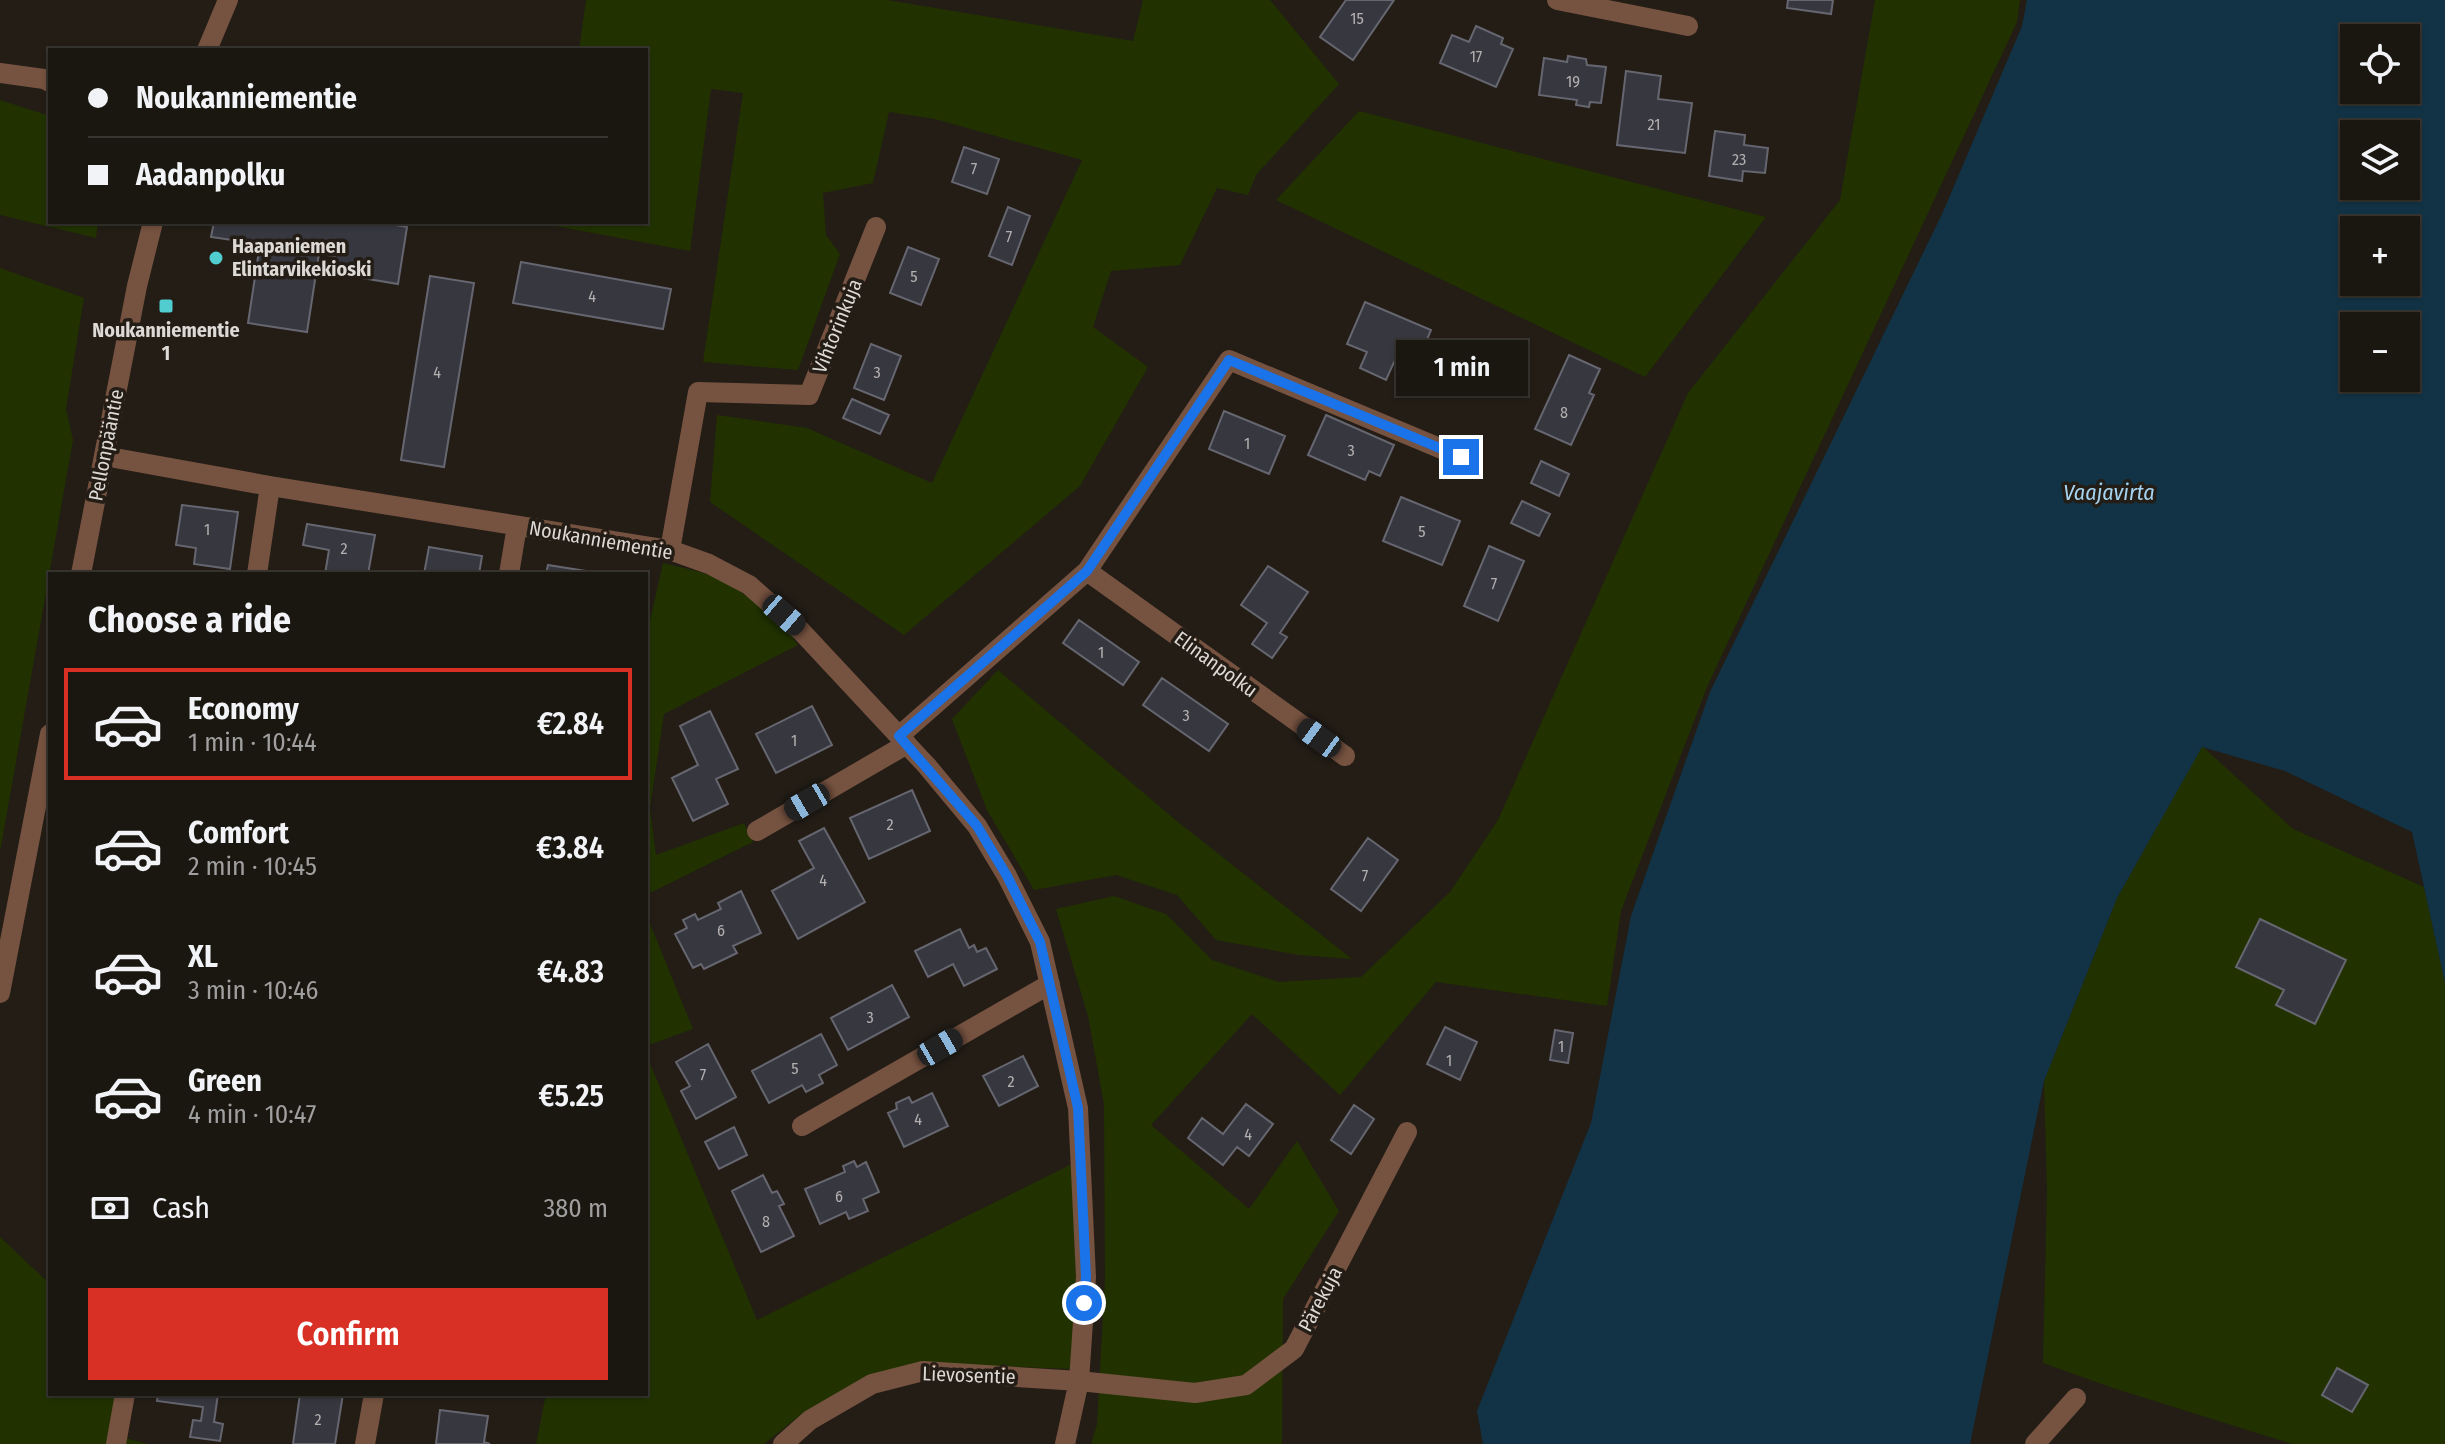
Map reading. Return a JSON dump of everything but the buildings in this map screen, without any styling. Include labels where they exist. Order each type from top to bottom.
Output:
[{"type":"street","points":[[208,48],[228,0]]},
{"type":"street","points":[[1557,0],[1688,26]]},
{"type":"street","points":[[0,73],[48,82]]},
{"type":"street","name":"Pellonpääntie","points":[[81,572],[137,286],[152,224]]},
{"type":"street","name":"Vihtorinkuja","points":[[670,550],[698,392],[809,395],[876,227]]},
{"type":"street","points":[[757,831],[903,740],[1087,571],[1229,360],[1461,457]]},
{"type":"street","name":"Noukanniementie","points":[[104,456],[670,550],[709,564],[749,585],[801,631],[903,740],[977,826],[1040,942],[1078,1108],[1086,1277],[1079,1381],[1065,1444]]},
{"type":"street","points":[[257,572],[270,486]]},
{"type":"street","points":[[509,572],[517,526]]},
{"type":"street","name":"Elinanpolku","points":[[1087,571],[1345,756]]},
{"type":"street","points":[[0,993],[48,744]]},
{"type":"street","points":[[802,1126],[1050,984]]},
{"type":"street","name":"Pärekuja","points":[[1079,1381],[1195,1393],[1246,1385],[1294,1349],[1407,1132]]},
{"type":"street","name":"Lievosentie","points":[[783,1444],[810,1420],[872,1384],[923,1371],[1079,1381]]},
{"type":"street","points":[[116,1444],[125,1396]]},
{"type":"street","points":[[365,1444],[374,1396]]},
{"type":"street","points":[[2035,1444],[2076,1398]]},
{"type":"green space","points":[[586,0],[887,0],[1133,41],[1143,0],[1270,0],[1339,84],[1256,175],[1248,195],[1217,188],[1180,265],[1111,271],[1093,327],[1148,367],[1080,486],[904,635],[710,502],[717,415],[807,428],[932,483],[1082,160],[935,119],[889,112],[873,183],[823,193],[826,235],[840,254],[798,370],[703,362],[743,93],[711,89],[690,251],[555,226],[648,224],[648,48],[579,48]]},
{"type":"green space","points":[[1875,0],[2020,0],[2017,22],[1707,687],[1621,911],[1607,1006],[1436,982],[1340,1095],[1252,1014],[1151,1125],[1249,1209],[1297,1141],[1339,1211],[1283,1299],[1282,1444],[1091,1444],[1097,1424],[1105,1279],[1104,1104],[1088,1016],[1056,909],[1114,896],[1166,914],[1212,960],[1279,982],[1361,977],[1450,892],[1498,820],[1688,393],[1840,200]]},
{"type":"green space","points":[[0,100],[48,115],[48,224],[98,224],[96,238],[0,215]]},
{"type":"green space","points":[[1359,111],[1766,217],[1645,377],[1276,200]]},
{"type":"green space","points":[[0,268],[84,298],[66,409],[73,440],[0,852]]},
{"type":"green space","points":[[663,563],[705,574],[735,588],[759,605],[798,645],[664,714],[650,808],[656,855],[744,823],[753,842],[648,894],[648,629]]},
{"type":"green space","points":[[998,670],[1178,822],[1352,959],[1299,955],[1216,940],[1177,895],[1116,875],[1034,890],[987,810],[952,719]]},
{"type":"green space","points":[[2202,746],[2293,829],[2424,887],[2445,983],[2445,1444],[2292,1444],[2043,1363],[2047,1191],[2044,1081],[2117,898]]},
{"type":"green space","points":[[648,919],[693,1029],[648,1045]]},
{"type":"green space","points":[[648,1059],[757,1320],[1072,1164],[1076,1279],[1071,1369],[921,1363],[804,1412],[764,1444],[536,1444],[546,1396],[648,1396]]},
{"type":"green space","points":[[0,1237],[48,1282],[48,1396],[132,1396],[125,1438],[148,1444],[0,1444]]},
{"type":"water","name":"Vaajavirta","points":[[2027,0],[2445,0],[2445,983],[2412,832],[2285,771],[2202,747],[2117,898],[2044,1081],[1970,1444],[1483,1444],[1477,1411],[1591,1123],[1631,916],[1710,692],[1943,212],[2022,26]]},
{"type":"place","name":"Haapaniemen Elintarvikekioski","points":[[216,258]]},
{"type":"place","name":"Noukanniementie 1","points":[[166,306]]},
{"type":"route","points":[[1084,1303],[1086,1277],[1078,1108],[1040,942],[1007,876],[977,826],[899,736],[1087,571],[1229,360],[1461,457]]}]
